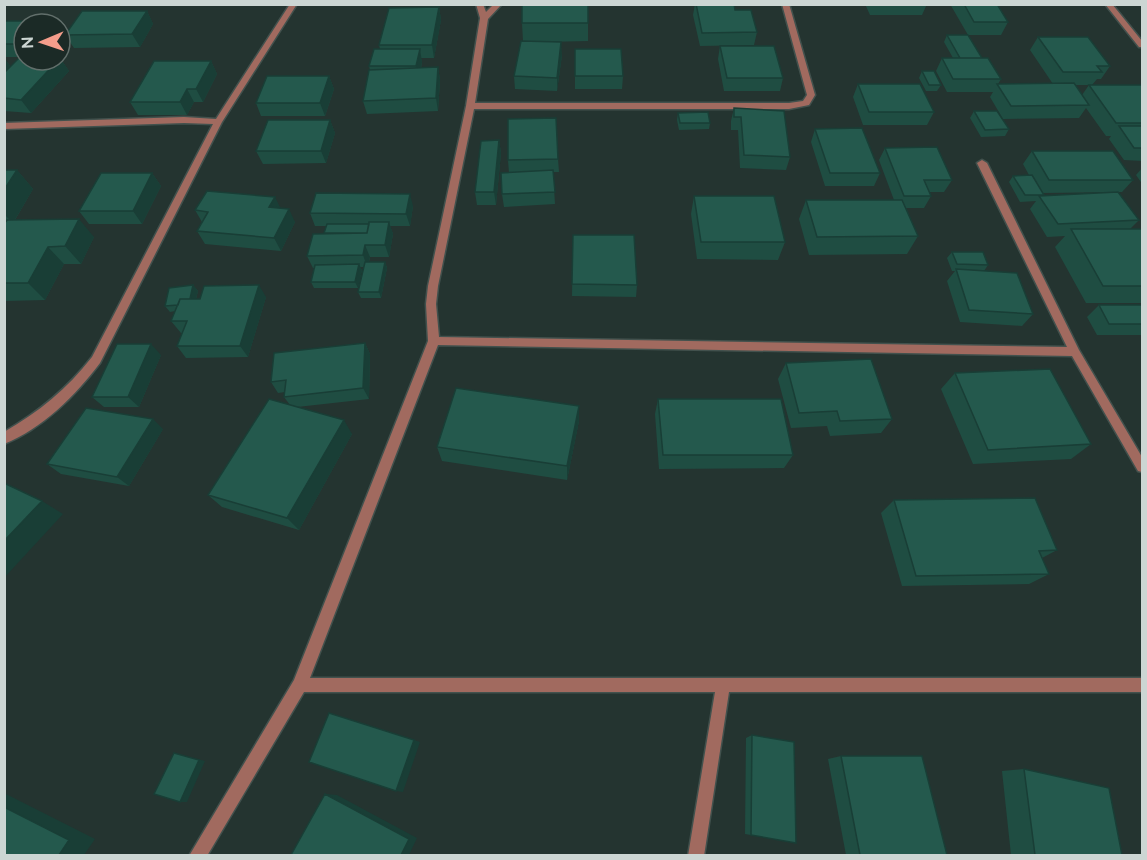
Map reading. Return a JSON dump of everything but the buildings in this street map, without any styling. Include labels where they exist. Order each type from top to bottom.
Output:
[{"type":"street","points":[[4,439],[42,416],[74,390],[96,360],[218,122],[294,4]]},
{"type":"street","points":[[197,855],[300,685],[434,341],[430,304],[470,106],[484,18],[479,4]]},
{"type":"street","points":[[484,18],[499,4]]},
{"type":"street","points":[[470,106],[789,106],[806,103],[811,95],[785,4]]},
{"type":"street","points":[[1108,4],[1143,45]]},
{"type":"street","points":[[4,126],[184,120],[218,122]]},
{"type":"street","points":[[982,163],[1075,352],[1143,467]]},
{"type":"street","points":[[434,341],[1075,352]]},
{"type":"street","points":[[300,685],[1143,685]]},
{"type":"street","points":[[696,855],[723,686]]}]
